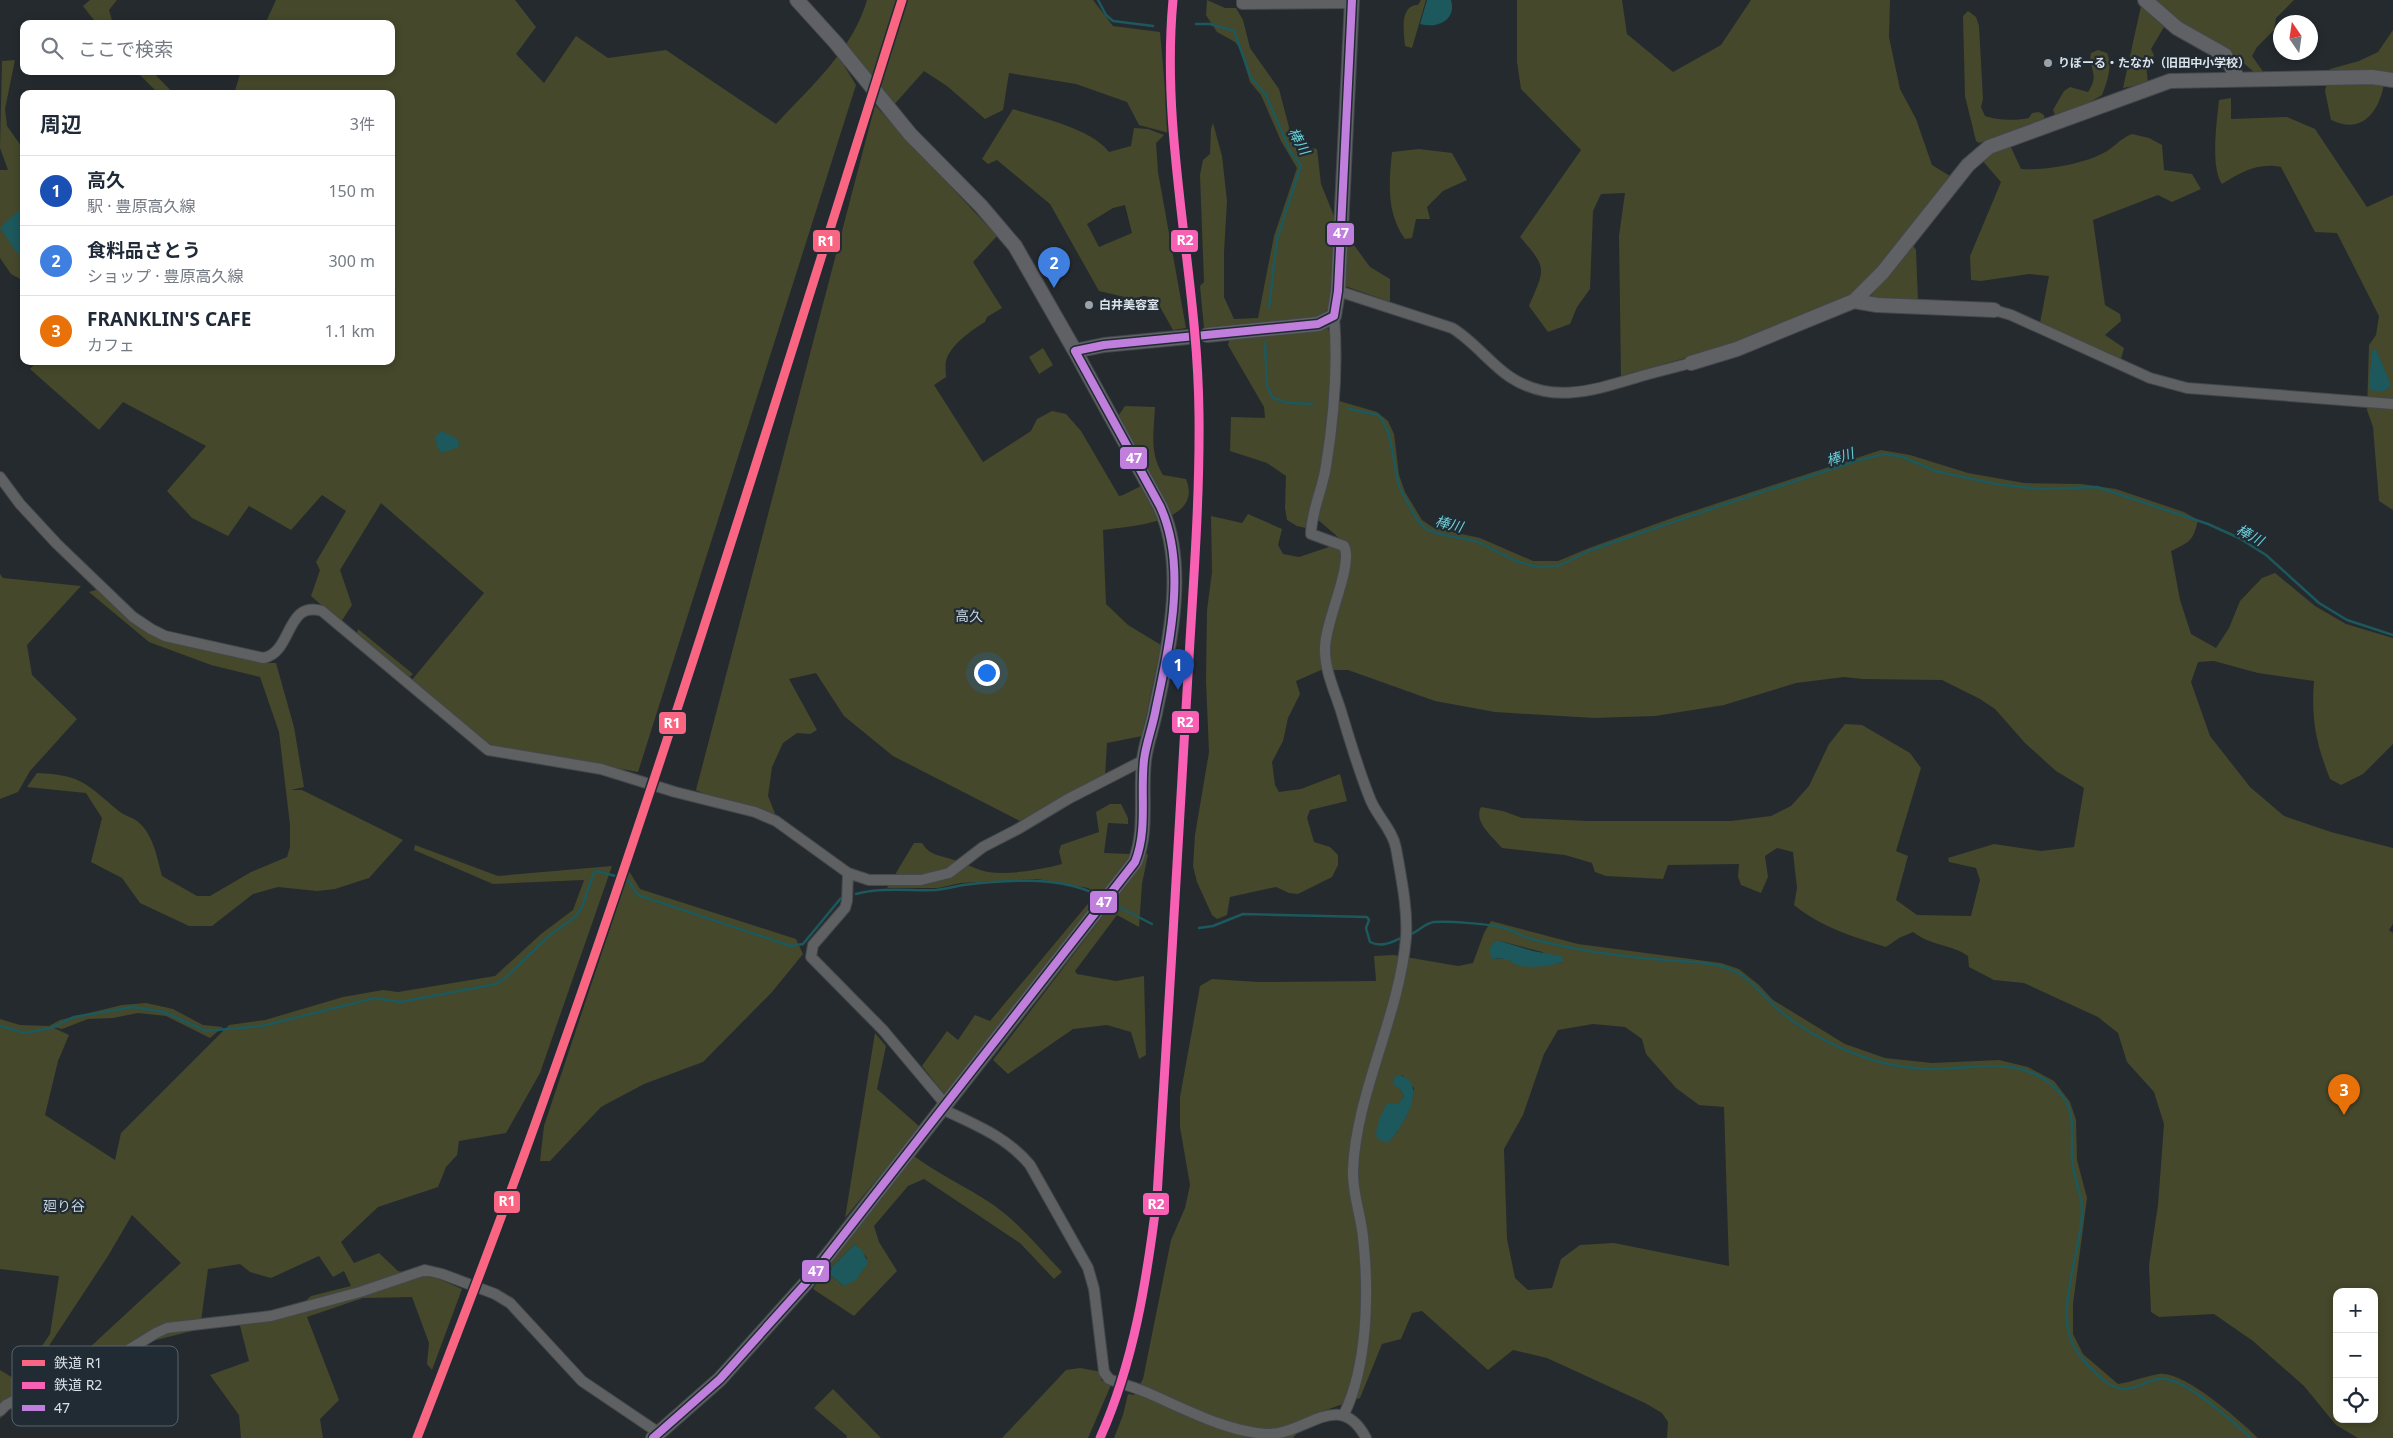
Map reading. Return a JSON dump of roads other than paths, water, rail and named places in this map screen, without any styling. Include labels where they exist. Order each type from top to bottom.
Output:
[{"type":"main road","points":[[656,1436],[720,1379],[756,1342],[806,1283],[1135,862],[1142,834],[1144,760],[1163,676],[1171,618],[1175,563],[1171,532],[1160,506],[1015,246],[982,206],[910,134],[836,43],[797,0]]},
{"type":"main road","points":[[2146,0],[2177,28],[2225,55],[2238,79]]},
{"type":"main road","points":[[1208,335],[1318,324],[1334,316],[1338,291],[1351,2]]},
{"type":"main road","points":[[1691,363],[1737,349],[1854,301],[1883,272],[1968,165],[1989,146],[2084,114],[2158,84],[2182,80],[2372,77],[2393,80]]},
{"type":"main road","points":[[1854,301],[1877,304],[1994,310]]},
{"type":"main road","points":[[1075,351],[1104,345],[1188,337]]},
{"type":"street","points":[[1242,0],[1242,4],[1351,2]]},
{"type":"street","points":[[1338,291],[1452,328],[1468,338],[1510,377],[1537,390],[1553,394],[1570,394],[1595,390],[1691,363]]},
{"type":"street","points":[[1994,310],[2150,378],[2187,388],[2393,404]]},
{"type":"street","points":[[1334,316],[1336,350],[1332,417],[1326,469],[1312,534],[1344,546],[1348,560],[1326,633],[1326,656],[1328,672],[1364,783],[1376,811],[1394,838],[1406,935],[1387,1030],[1361,1119],[1354,1161],[1355,1191],[1363,1237],[1366,1290],[1360,1366],[1353,1394],[1344,1414]]},
{"type":"street","points":[[0,478],[20,504],[88,575],[133,617],[165,636],[263,658],[272,657],[298,615],[304,609],[313,608],[322,611],[488,750],[601,769],[675,792],[755,812],[776,821],[848,873],[869,880],[921,880],[950,873],[983,847],[1018,829],[1068,799],[1144,760]]},
{"type":"street","points":[[848,873],[845,908],[813,945],[811,957],[883,1030],[944,1107],[1006,1142],[1020,1153],[1030,1165],[1088,1268],[1094,1289],[1104,1372],[1108,1379],[1227,1426],[1267,1434],[1285,1431],[1330,1414],[1344,1414],[1357,1424],[1366,1438]]},
{"type":"street","points":[[135,1346],[168,1328],[271,1316],[360,1292],[414,1272],[425,1270],[442,1274],[495,1294],[516,1308],[582,1381],[656,1436]]},
{"type":"street","points":[[0,1411],[12,1402]]},
{"type":"water","points":[[1427,0],[1451,0],[1451,13],[1448,18],[1439,24],[1420,24]]},
{"type":"water","points":[[20,210],[20,254],[17,253],[0,228]]},
{"type":"water","points":[[2376,349],[2391,385],[2383,392],[2370,390],[2369,386],[2372,351]]},
{"type":"water","points":[[442,431],[458,439],[459,447],[442,453],[437,447],[435,437]]},
{"type":"water","points":[[1500,941],[1533,951],[1561,956],[1564,961],[1531,967],[1521,966],[1506,959],[1492,959],[1489,950],[1494,942]]},
{"type":"water","points":[[1398,1075],[1408,1079],[1412,1086],[1411,1105],[1407,1116],[1390,1141],[1381,1141],[1376,1136],[1376,1132],[1383,1111],[1387,1104],[1399,1103],[1404,1096],[1400,1089],[1393,1085],[1394,1078]]},
{"type":"water","points":[[855,1244],[862,1250],[868,1263],[856,1280],[844,1286],[830,1275],[832,1267]]},
{"type":"waterway","name":"棒川","points":[[1098,0],[1106,15],[1113,21],[1153,26]]},
{"type":"waterway","name":"棒川","points":[[1196,24],[1210,24],[1234,31],[1251,78],[1266,95],[1290,151],[1301,165],[1277,239],[1269,307]]},
{"type":"waterway","name":"棒川","points":[[1265,342],[1267,386],[1273,398],[1288,403],[1313,404]]},
{"type":"waterway","name":"棒川","points":[[1349,409],[1378,415],[1383,421],[1389,434],[1399,487],[1418,521],[1428,530],[1443,535],[1476,541],[1516,561],[1538,567],[1558,566],[1591,550],[1856,461],[1884,454],[1903,457],[1935,471],[1996,484],[2041,489],[2097,487],[2208,524],[2239,538],[2266,555],[2319,603],[2347,620],[2393,635]]},
{"type":"waterway","points":[[0,1026],[24,1033],[51,1028],[74,1017],[133,1007],[164,1012],[206,1031],[262,1026],[375,998],[400,1002],[496,984],[504,979],[551,934],[575,917],[582,907],[594,872],[596,871],[627,879],[638,895],[791,946],[803,944],[841,898]]},
{"type":"waterway","points":[[856,894],[885,890],[936,890],[979,883],[1032,881],[1068,885],[1084,889],[1099,896]]},
{"type":"waterway","points":[[1113,904],[1152,924]]},
{"type":"waterway","points":[[1199,928],[1213,926],[1243,914],[1367,917],[1369,920],[1366,928],[1370,942],[1383,944],[1403,937]]},
{"type":"waterway","points":[[1409,935],[1434,922],[1480,924],[1504,928],[1524,937],[1581,950],[1648,959],[1713,964],[1740,974],[1790,1019],[1815,1035],[1842,1049],[1870,1059],[1896,1066],[1916,1068],[2001,1066],[2017,1068],[2046,1080],[2065,1099],[2071,1115],[2072,1159],[2082,1204],[2081,1227],[2067,1301],[2069,1335],[2076,1350],[2097,1374],[2118,1388],[2131,1388],[2153,1380],[2164,1379],[2190,1389],[2213,1405],[2251,1438]]},
{"type":"rail line","name":"R1","points":[[417,1438],[528,1144],[638,828],[728,553],[902,0]]},
{"type":"rail line","name":"R2","points":[[1100,1438],[1122,1380],[1138,1320],[1149,1259],[1157,1197],[1195,553],[1199,450],[1197,363],[1171,104],[1170,52],[1173,0]]},
{"type":"place","name":"りぼーる・たなか（旧田中小学校）","points":[[2048,63]]},
{"type":"place","name":"食料品さとう","points":[[1054,288]]},
{"type":"place","name":"白井美容室","points":[[1089,305]]},
{"type":"place","name":"高久","points":[[1178,690]]},
{"type":"place","name":"FRANKLIN'S CAFE","points":[[2344,1115]]},
{"type":"district","name":"高久","points":[[969,616]]},
{"type":"district","name":"廻り谷","points":[[64,1206]]}]
